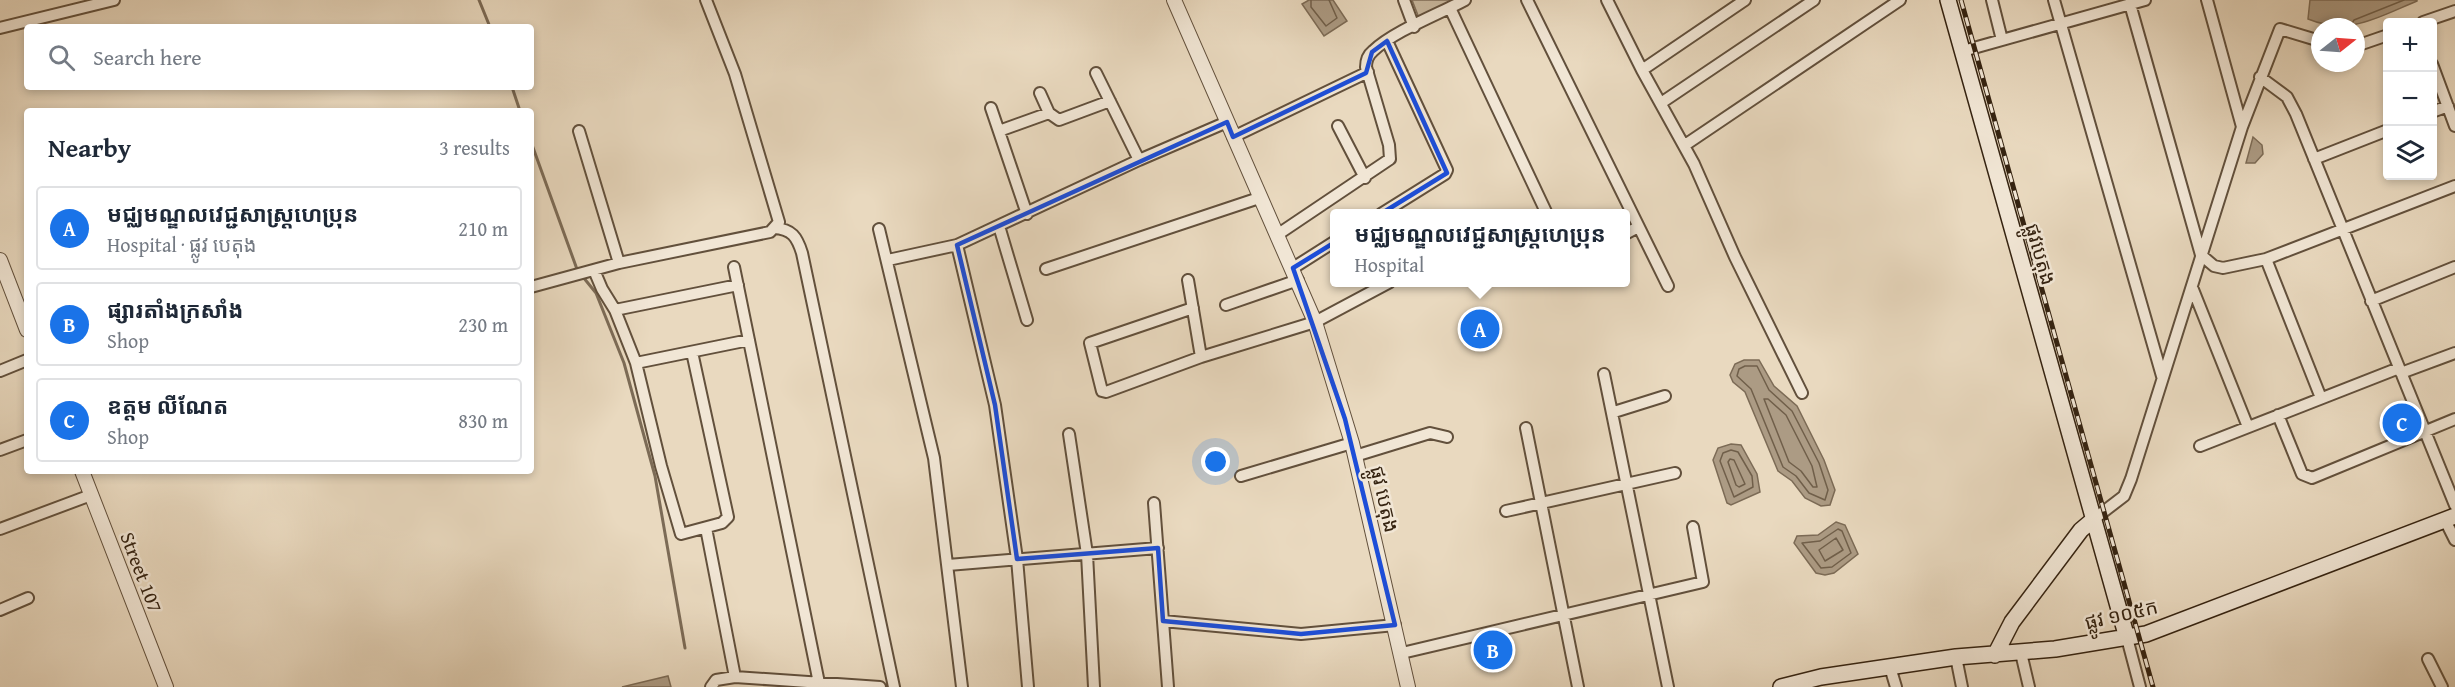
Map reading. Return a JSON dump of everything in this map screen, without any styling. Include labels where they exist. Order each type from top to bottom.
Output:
[{"type":"main road","name":"ផ្លូវបេតុង","points":[[1948,0],[2127,638]]},
{"type":"main road","name":"ផ្លូវ ១០៥ក","points":[[1781,687],[1822,682],[1890,667],[1956,657],[2020,653],[2146,634],[2450,518]]},
{"type":"main road","points":[[1995,655],[2012,622],[2081,530],[2094,519]]},
{"type":"street","points":[[0,28],[114,0]]},
{"type":"street","points":[[706,0],[735,74],[758,145],[779,222],[774,228]]},
{"type":"street","name":"ផ្លូវ បេតុង","points":[[1174,0],[1315,322],[1353,449],[1408,687]]},
{"type":"street","points":[[1404,0],[1414,27]]},
{"type":"street","points":[[1277,235],[1365,178],[1391,156],[1368,72],[1366,60],[1372,52],[1387,41],[1465,0]]},
{"type":"street","points":[[1527,0],[1629,209]]},
{"type":"street","points":[[1606,0],[1642,70],[1685,145],[1735,257],[1802,393]]},
{"type":"street","points":[[1642,70],[1745,0]]},
{"type":"street","points":[[1661,103],[1814,0]]},
{"type":"street","points":[[1685,145],[1900,0]]},
{"type":"street","points":[[1992,0],[2002,40]]},
{"type":"street","points":[[2054,0],[2162,376]]},
{"type":"street","points":[[1962,51],[2145,0]]},
{"type":"street","points":[[2207,0],[2242,127]]},
{"type":"street","points":[[2130,4],[2201,255],[2214,266],[2223,268],[2266,259],[2455,186]]},
{"type":"street","points":[[1449,8],[1545,209]]},
{"type":"street","points":[[2436,18],[2455,12]]},
{"type":"street","points":[[2094,519],[2124,496],[2242,127],[2280,29],[2311,38]]},
{"type":"street","points":[[2365,43],[2383,37]]},
{"type":"street","points":[[1387,41],[1447,170],[1445,174],[1388,209]]},
{"type":"street","points":[[1233,137],[1368,72]]},
{"type":"street","points":[[2436,72],[2455,126]]},
{"type":"street","points":[[1096,73],[1139,160]]},
{"type":"street","points":[[2260,77],[2287,97],[2455,505]]},
{"type":"street","points":[[1040,93],[1049,113],[1054,117],[1064,119],[1110,101]]},
{"type":"street","points":[[2437,110],[2448,106]]},
{"type":"street","points":[[991,108],[1027,214]]},
{"type":"street","points":[[999,130],[1049,113]]},
{"type":"street","points":[[888,260],[957,245],[1139,160],[1227,122]]},
{"type":"street","points":[[1338,126],[1365,178]]},
{"type":"street","points":[[579,131],[619,263]]},
{"type":"street","points":[[2314,159],[2383,132]]},
{"type":"street","points":[[1046,269],[1259,198]]},
{"type":"street","points":[[1630,211],[1668,286]]},
{"type":"street","points":[[999,226],[1027,320]]},
{"type":"street","points":[[1630,232],[1638,227]]},
{"type":"street","points":[[534,286],[619,263],[712,245],[774,228],[786,229],[793,234],[802,253],[894,687]]},
{"type":"street","points":[[879,229],[934,458],[962,687]]},
{"type":"street","points":[[957,245],[995,405],[1017,559],[1028,687]]},
{"type":"street","points":[[1226,305],[1295,274],[1330,246]]},
{"type":"street","points":[[2266,259],[2321,398]]},
{"type":"street","points":[[0,260],[5,288],[24,324]]},
{"type":"street","points":[[734,267],[819,683]]},
{"type":"street","points":[[2371,301],[2455,267]]},
{"type":"street","points":[[591,270],[615,310],[636,363],[677,529],[681,534],[726,522],[728,514],[692,352]]},
{"type":"street","points":[[1188,280],[1202,357]]},
{"type":"street","points":[[615,310],[738,285]]},
{"type":"street","points":[[1193,308],[1090,343],[1103,393],[1202,357],[1315,322],[1381,287]]},
{"type":"street","points":[[2192,287],[2248,427]]},
{"type":"street","points":[[636,363],[749,340]]},
{"type":"street","points":[[2200,446],[2321,398],[2455,353]]},
{"type":"street","points":[[0,370],[24,361]]},
{"type":"street","points":[[1604,374],[1614,412],[1648,596],[1668,687]]},
{"type":"street","points":[[1614,412],[1665,396]]},
{"type":"street","points":[[2278,415],[2302,474],[2312,478],[2455,420]]},
{"type":"street","points":[[1526,428],[1578,687]]},
{"type":"street","points":[[1241,476],[1430,433],[1447,437]]},
{"type":"street","points":[[1069,434],[1087,554],[1094,687]]},
{"type":"street","points":[[0,450],[24,441]]},
{"type":"street","points":[[1506,511],[1675,473]]},
{"type":"street","name":"Street 107","points":[[83,474],[166,687]]},
{"type":"street","points":[[0,529],[91,495]]},
{"type":"street","points":[[1154,503],[1168,687]]},
{"type":"street","points":[[2450,518],[2455,540]]},
{"type":"street","points":[[1401,653],[1648,596],[1703,581],[1693,527]]},
{"type":"street","points":[[706,528],[735,677]]},
{"type":"street","points":[[948,566],[1158,548]]},
{"type":"street","points":[[0,610],[28,598]]},
{"type":"street","points":[[1163,621],[1301,634],[1395,625]]},
{"type":"street","points":[[2127,638],[2140,687]]},
{"type":"street","points":[[2020,653],[2029,687]]},
{"type":"street","points":[[1956,657],[1962,687]]},
{"type":"street","points":[[2428,659],[2442,687]]},
{"type":"street","points":[[1890,667],[1896,687]]},
{"type":"street","points":[[711,687],[716,680],[735,677],[795,684],[819,683],[880,687]]},
{"type":"highlighted area","points":[[1387,41],[1447,173],[1293,268],[1345,419],[1395,625],[1301,634],[1163,621],[1158,548],[1017,559],[995,405],[957,245],[1227,122],[1233,137],[1366,73],[1372,52]]},
{"type":"shaded area","points":[[1412,0],[1460,0],[1419,18]]},
{"type":"water","points":[[1309,0],[1333,0],[1347,21],[1324,36],[1302,4]]},
{"type":"water","points":[[2310,0],[2417,0],[2365,22],[2365,18],[2308,19]]},
{"type":"water","points":[[2253,137],[2262,145],[2263,154],[2255,163],[2246,163]]},
{"type":"water","points":[[1744,360],[1759,360],[1774,386],[1797,406],[1824,460],[1835,490],[1830,505],[1821,506],[1805,498],[1792,481],[1778,471],[1745,392],[1733,382],[1730,375],[1735,364]]},
{"type":"water","points":[[1731,444],[1741,445],[1757,474],[1760,492],[1731,505],[1727,503],[1713,460],[1718,448]]},
{"type":"water","points":[[1836,522],[1845,525],[1858,554],[1834,573],[1825,575],[1816,573],[1794,543],[1797,536],[1818,535]]},
{"type":"water","points":[[668,676],[671,687],[622,687]]},
{"type":"waterway","points":[[479,0],[489,24]]},
{"type":"waterway","points":[[513,90],[519,108]]},
{"type":"waterway","points":[[534,150],[578,272]]},
{"type":"waterway","points":[[583,277],[596,293],[624,363],[655,476],[685,648]]},
{"type":"railway","points":[[1961,0],[2153,687]]},
{"type":"place","name":"មជ្ឈមណ្ឌលវេជ្ជសាស្ត្រហេប្រុន","points":[[1480,329]]},
{"type":"place","name":"ឧត្តម លីណែត","points":[[2402,423]]},
{"type":"place","name":"ផ្សារតាំងក្រសាំង","points":[[1493,650]]}]
